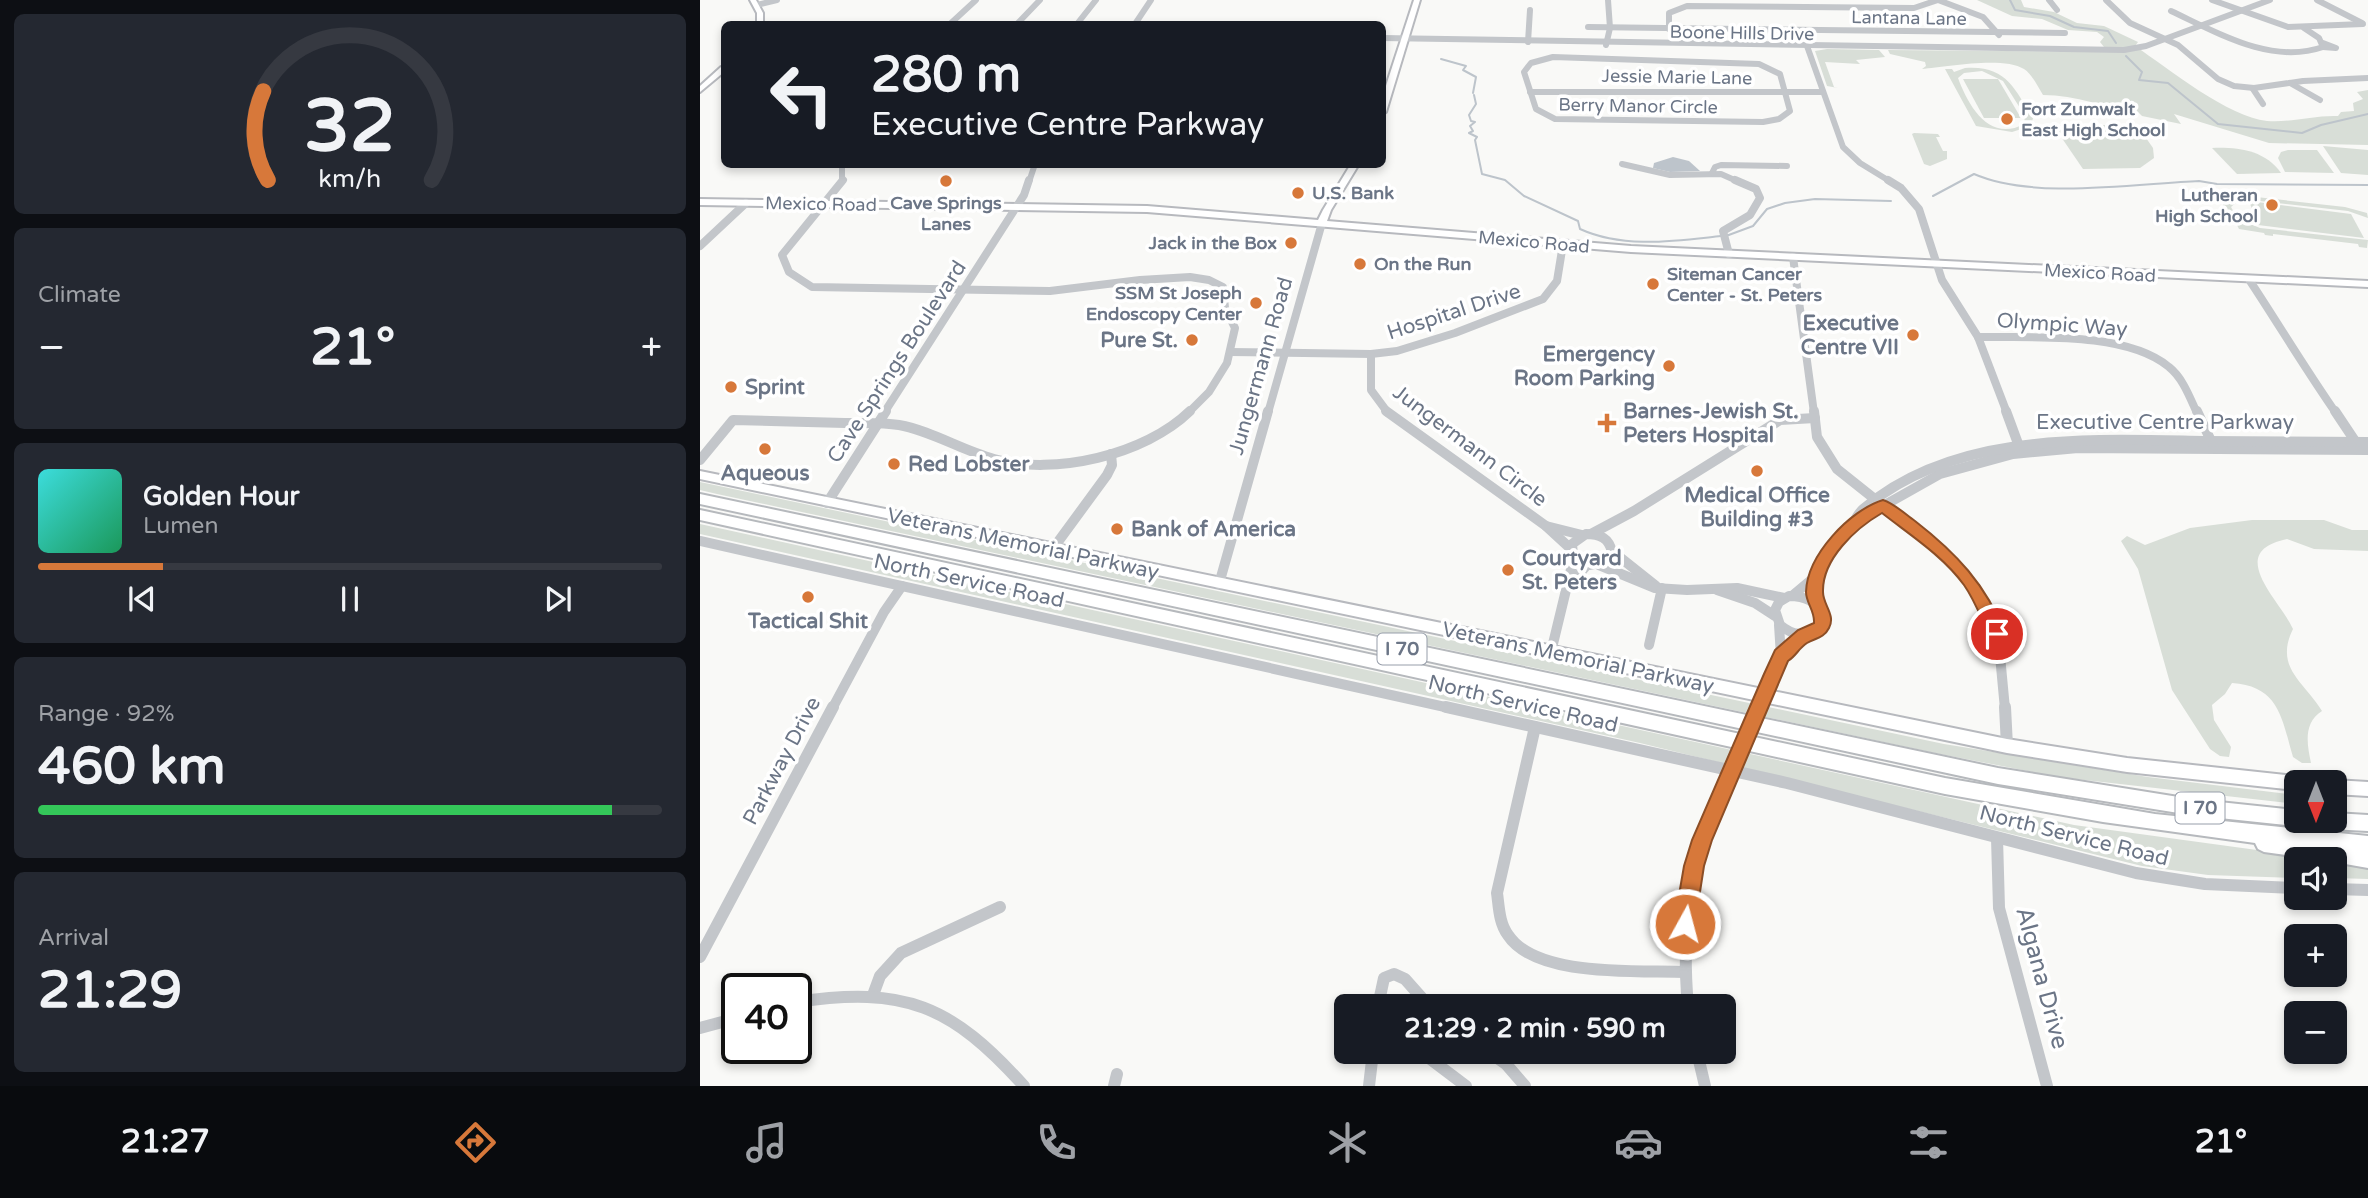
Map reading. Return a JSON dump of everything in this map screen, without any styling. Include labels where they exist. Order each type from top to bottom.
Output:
[{"type":"highway","name":"I 70","points":[[700,499],[1986,774],[2117,796],[2284,817]]},
{"type":"highway","name":"I 70","points":[[700,515],[2051,807],[2201,829],[2368,845]]},
{"type":"highway","points":[[2347,822],[2368,823]]},
{"type":"highway","points":[[2201,829],[2286,849],[2368,859]]},
{"type":"main road","points":[[1386,94],[1407,40],[1417,0]]},
{"type":"main road","points":[[755,3],[760,21]]},
{"type":"main road","points":[[700,90],[721,72]]},
{"type":"main road","name":"Jungermann Road","points":[[1322,223],[1352,168]]},
{"type":"main road","name":"Mexico Road","points":[[700,202],[1147,209],[1563,244],[2368,285]]},
{"type":"main road","name":"Veterans Memorial Parkway","points":[[700,475],[2007,746],[2127,765],[2284,782]]},
{"type":"main road","points":[[2347,787],[2368,789]]},
{"type":"street","points":[[755,3],[777,0]]},
{"type":"street","points":[[953,21],[976,0]]},
{"type":"street","points":[[1020,21],[1040,0]]},
{"type":"street","points":[[1079,21],[1096,0]]},
{"type":"street","points":[[1137,21],[1152,0]]},
{"type":"street","points":[[1607,44],[1610,28],[1608,0]]},
{"type":"street","points":[[1666,6],[1675,9],[1780,3],[1914,8],[1938,0],[1983,17],[2007,49]]},
{"type":"street","points":[[2049,0],[2057,10]]},
{"type":"street","points":[[2106,0],[2126,22],[2195,55],[2220,80],[2253,89],[2290,83],[2368,78]]},
{"type":"street","points":[[2212,0],[2280,26],[2365,26]]},
{"type":"street","name":"Boone Hills Drive","points":[[1386,40],[2136,49],[2269,0]]},
{"type":"street","points":[[2317,0],[2349,14],[2365,26]]},
{"type":"street","points":[[1669,29],[1668,16],[1675,9]]},
{"type":"street","points":[[1528,41],[1530,10]]},
{"type":"street","points":[[2171,11],[2269,51],[2311,52],[2323,45],[2304,28]]},
{"type":"street","name":"Lantana Lane","points":[[1588,27],[2065,33]]},
{"type":"street","points":[[1808,47],[1840,141],[1847,152],[1901,188],[1919,209],[1946,288],[1978,337],[2020,449]]},
{"type":"street","points":[[1520,59],[1531,63],[1553,57],[1753,62],[1778,72],[1790,107],[1783,118],[1791,121]]},
{"type":"street","name":"Berry Manor Circle","points":[[1531,63],[1524,72],[1536,109],[1543,117],[1567,120],[1729,122],[1768,122],[1783,118]]},
{"type":"street","points":[[2290,83],[2320,100]]},
{"type":"street","points":[[2253,89],[2263,104]]},
{"type":"street","name":"Jessie Marie Lane","points":[[1530,92],[1823,92]]},
{"type":"street","points":[[1622,164],[1670,176],[1712,173],[1746,183],[1759,195],[1754,210],[1743,221],[1723,231],[1729,254]]},
{"type":"street","points":[[1712,173],[1714,167],[1721,165],[1787,166]]},
{"type":"street","points":[[700,460],[733,420],[878,423],[921,430],[976,455],[1012,464],[1053,465],[1111,454],[1157,435],[1187,414],[1213,388],[1230,352],[1234,328],[1225,308],[1223,287],[1213,281],[1142,278],[1075,290],[818,288],[804,285],[784,264],[782,255],[843,180],[845,168]]},
{"type":"street","name":"Cave Springs Boulevard","points":[[827,503],[1017,206],[1029,186],[1034,168]]},
{"type":"street","points":[[700,246],[747,202]]},
{"type":"street","name":"Jungermann Road","points":[[1219,584],[1322,223]]},
{"type":"street","name":"Hospital Drive","points":[[1230,352],[1371,354],[1414,347],[1538,303],[1556,285],[1563,244]]},
{"type":"street","points":[[1793,257],[1817,437],[1827,459],[1841,474],[1955,564],[1969,579],[1989,613],[2000,656],[2007,746]]},
{"type":"street","points":[[2250,281],[2290,347],[2361,448]]},
{"type":"street","name":"Olympic Way","points":[[1978,337],[2122,345],[2152,354],[2171,368],[2213,445]]},
{"type":"street","name":"Jungermann Circle","points":[[1371,354],[1371,390],[1385,412],[1546,526],[1573,553]]},
{"type":"street","points":[[1569,587],[1567,577],[1575,540],[1634,511],[1780,420],[1815,418]]},
{"type":"street","name":"Executive Centre Parkway","points":[[1817,606],[1814,594],[1817,575],[1833,546],[1858,520],[1879,503],[1939,465],[1967,455],[2020,449],[2213,445],[2361,448],[2368,442]]},
{"type":"street","points":[[1052,550],[1107,475],[1112,465],[1111,454]]},
{"type":"street","points":[[1599,565],[1609,559],[1616,527],[1634,511]]},
{"type":"street","name":"Jungermann Circle","points":[[1546,526],[1587,534]]},
{"type":"street","points":[[1587,534],[1601,536],[1659,587]]},
{"type":"street","name":"North Service Road","points":[[700,541],[1787,783],[2157,877],[2205,884],[2284,887]]},
{"type":"street","points":[[1573,553],[1587,565],[1599,565],[1622,573],[1644,585],[1685,592],[1733,587],[1763,596],[1806,598],[1817,606],[1823,617],[1822,626],[1815,632],[1804,635],[1788,632],[1755,603],[1717,590]]},
{"type":"street","points":[[1551,652],[1569,587],[1587,565]]},
{"type":"street","name":"Executive Centre Parkway","points":[[1788,597],[1817,575]]},
{"type":"street","name":"Parkway Drive","points":[[700,957],[884,612],[902,586]]},
{"type":"street","points":[[1649,645],[1659,587]]},
{"type":"street","points":[[1781,656],[1777,603],[1788,597]]},
{"type":"street","points":[[1687,994],[1686,904],[1694,866],[1781,656],[1804,635]]},
{"type":"street","points":[[1535,727],[1497,892],[1499,912],[1509,934],[1526,952],[1549,964],[1685,972]]},
{"type":"street","name":"Algana Drive","points":[[1997,838],[1999,908],[2047,1086]]},
{"type":"street","points":[[2347,889],[2368,890]]},
{"type":"street","points":[[873,995],[880,976],[901,953],[999,907]]},
{"type":"street","points":[[1381,994],[1384,978],[1394,974],[1405,979],[1418,994]]},
{"type":"street","points":[[812,999],[873,995],[937,1010],[996,1052],[1024,1086]]},
{"type":"street","points":[[700,1028],[721,1022]]},
{"type":"street","points":[[1369,1086],[1372,1064]]},
{"type":"street","points":[[1437,1064],[1466,1086]]},
{"type":"street","points":[[1506,1064],[1525,1086]]},
{"type":"street","points":[[1700,1064],[1705,1086]]},
{"type":"shaded area","points":[[1977,0],[2021,0],[2024,7],[2054,12],[2077,23],[2104,26],[2138,42],[2135,46],[2199,91],[2252,118],[2276,121],[2338,116],[2341,112],[2354,111],[2353,103],[2363,99],[2357,92],[2368,90],[2368,145],[2269,143],[2174,114],[2181,124],[2079,99],[2043,95],[2030,74],[2015,65],[1989,63],[1922,69],[1926,66],[1925,62],[1890,54],[1888,50],[2108,52],[2100,42],[2104,37],[2097,32],[2068,30],[2042,19],[2012,16]]},
{"type":"shaded area","points":[[1879,50],[1885,57],[1856,60],[1860,64],[1825,62],[1834,87],[1838,88],[1827,86],[1815,51]]},
{"type":"shaded area","points":[[1965,68],[1979,68],[2000,75],[2014,88],[2033,118],[2031,126],[2012,132],[1976,126],[1945,69],[1952,69],[1954,72]],"holes":[[[1982,71],[2003,81],[2025,116],[2024,124],[2012,129],[2000,129],[1982,118],[1974,109],[1958,78],[1964,73]]]},
{"type":"shaded area","points":[[1963,79],[1998,79],[2021,118],[1984,118]]},
{"type":"shaded area","points":[[2059,125],[2137,125],[2153,148],[2154,158],[2140,168],[2083,169],[2055,128]]},
{"type":"shaded area","points":[[1912,134],[1938,134],[1940,137],[1936,137],[1943,151],[1947,151],[1947,159],[1930,166],[1924,164]]},
{"type":"shaded area","points":[[2323,146],[2368,150],[2368,175],[2341,173]]},
{"type":"shaded area","points":[[2212,148],[2231,148],[2259,155],[2281,173],[2237,174]]},
{"type":"shaded area","points":[[2317,150],[2334,173],[2285,172],[2278,158],[2281,152]]},
{"type":"shaded area","points":[[1673,157],[1689,161],[1700,171],[1670,172],[1653,168],[1654,163]]},
{"type":"shaded area","points":[[2238,195],[2345,207],[2367,213],[2368,218],[2348,211],[2251,200],[2238,201],[2231,207],[2238,219],[2260,228],[2368,240],[2367,248],[2359,247],[2358,244],[2265,235],[2239,229],[2239,224],[2228,217],[2222,207],[2226,199]]},
{"type":"shaded area","points":[[2249,201],[2351,214],[2364,238],[2258,225]]},
{"type":"shaded area","points":[[700,482],[1944,744],[2148,777],[2284,794],[2284,803],[2058,777],[1935,753],[700,490]]},
{"type":"shaded area","points":[[2252,520],[2324,520],[2352,530],[2368,530],[2368,551],[2314,549],[2287,539],[2269,545],[2260,554],[2258,566],[2262,578],[2293,629],[2288,642],[2289,664],[2322,711],[2309,728],[2311,763],[2302,763],[2293,757],[2282,718],[2269,698],[2248,686],[2232,683],[2225,694],[2212,705],[2214,720],[2231,747],[2229,757],[2220,756],[2210,749],[2172,690],[2138,569],[2121,541],[2127,536],[2145,545],[2190,528]]},
{"type":"shaded area","points":[[700,524],[2074,825],[2284,854],[2284,878],[2208,875],[2142,866],[1640,743],[700,534]]},
{"type":"shaded area","points":[[2347,863],[2368,866],[2368,879],[2347,878]]},
{"type":"waterway","points":[[2010,0],[2015,10],[2050,16],[2074,27],[2108,31],[2116,43]]},
{"type":"waterway","points":[[2126,56],[2142,72],[2139,80],[2168,83],[2218,124],[2302,133],[2321,125],[2368,114]]},
{"type":"waterway","points":[[1441,59],[1466,66],[1463,70],[1476,77],[1473,93]]},
{"type":"waterway","points":[[1474,95],[1476,104],[1469,115],[1471,121],[1475,122],[1470,126],[1473,131],[1469,133],[1477,137],[1475,140],[1482,174],[1505,180],[1524,196],[1578,221],[1580,229],[1597,235],[1649,242],[1721,236]]},
{"type":"waterway","points":[[1933,196],[1974,174],[1998,182],[2054,188],[2199,181],[2217,184],[2368,185]]},
{"type":"waterway","points":[[1726,236],[1753,226],[1767,209],[1785,203],[1815,199],[1891,201]]},
{"type":"place","name":"Fort Zumwalt East High School","points":[[2007,119]]},
{"type":"place","name":"Cave Springs Lanes","points":[[946,181]]},
{"type":"place","name":"U.S. Bank","points":[[1298,193]]},
{"type":"place","name":"Lutheran High School","points":[[2272,205]]},
{"type":"place","name":"Jack in the Box","points":[[1291,243]]},
{"type":"place","name":"On the Run","points":[[1360,264]]},
{"type":"place","name":"Siteman Cancer Center - St. Peters","points":[[1653,284]]},
{"type":"place","name":"SSM St Joseph Endoscopy Center","points":[[1256,303]]},
{"type":"place","name":"Executive Centre VII","points":[[1913,335]]},
{"type":"place","name":"Pure St.","points":[[1192,340]]},
{"type":"place","name":"Emergency Room Parking","points":[[1669,366]]},
{"type":"place","name":"Sprint","points":[[731,387]]},
{"type":"place","name":"Barnes-Jewish St. Peters Hospital","points":[[1607,423]]},
{"type":"place","name":"Aqueous","points":[[765,449]]},
{"type":"place","name":"Red Lobster","points":[[894,464]]},
{"type":"place","name":"Medical Office Building #3","points":[[1757,471]]},
{"type":"place","name":"Bank of America","points":[[1117,529]]},
{"type":"place","name":"Courtyard St. Peters","points":[[1508,570]]},
{"type":"place","name":"Tactical Shit","points":[[808,597]]},
{"type":"route","points":[[1685,924],[1686,904],[1702,840],[1773,674],[1781,656],[1791,645],[1822,626],[1822,612],[1817,606],[1814,594],[1817,575],[1833,546],[1858,520],[1883,506],[1934,545],[1969,579],[1989,613],[1997,634]]}]
